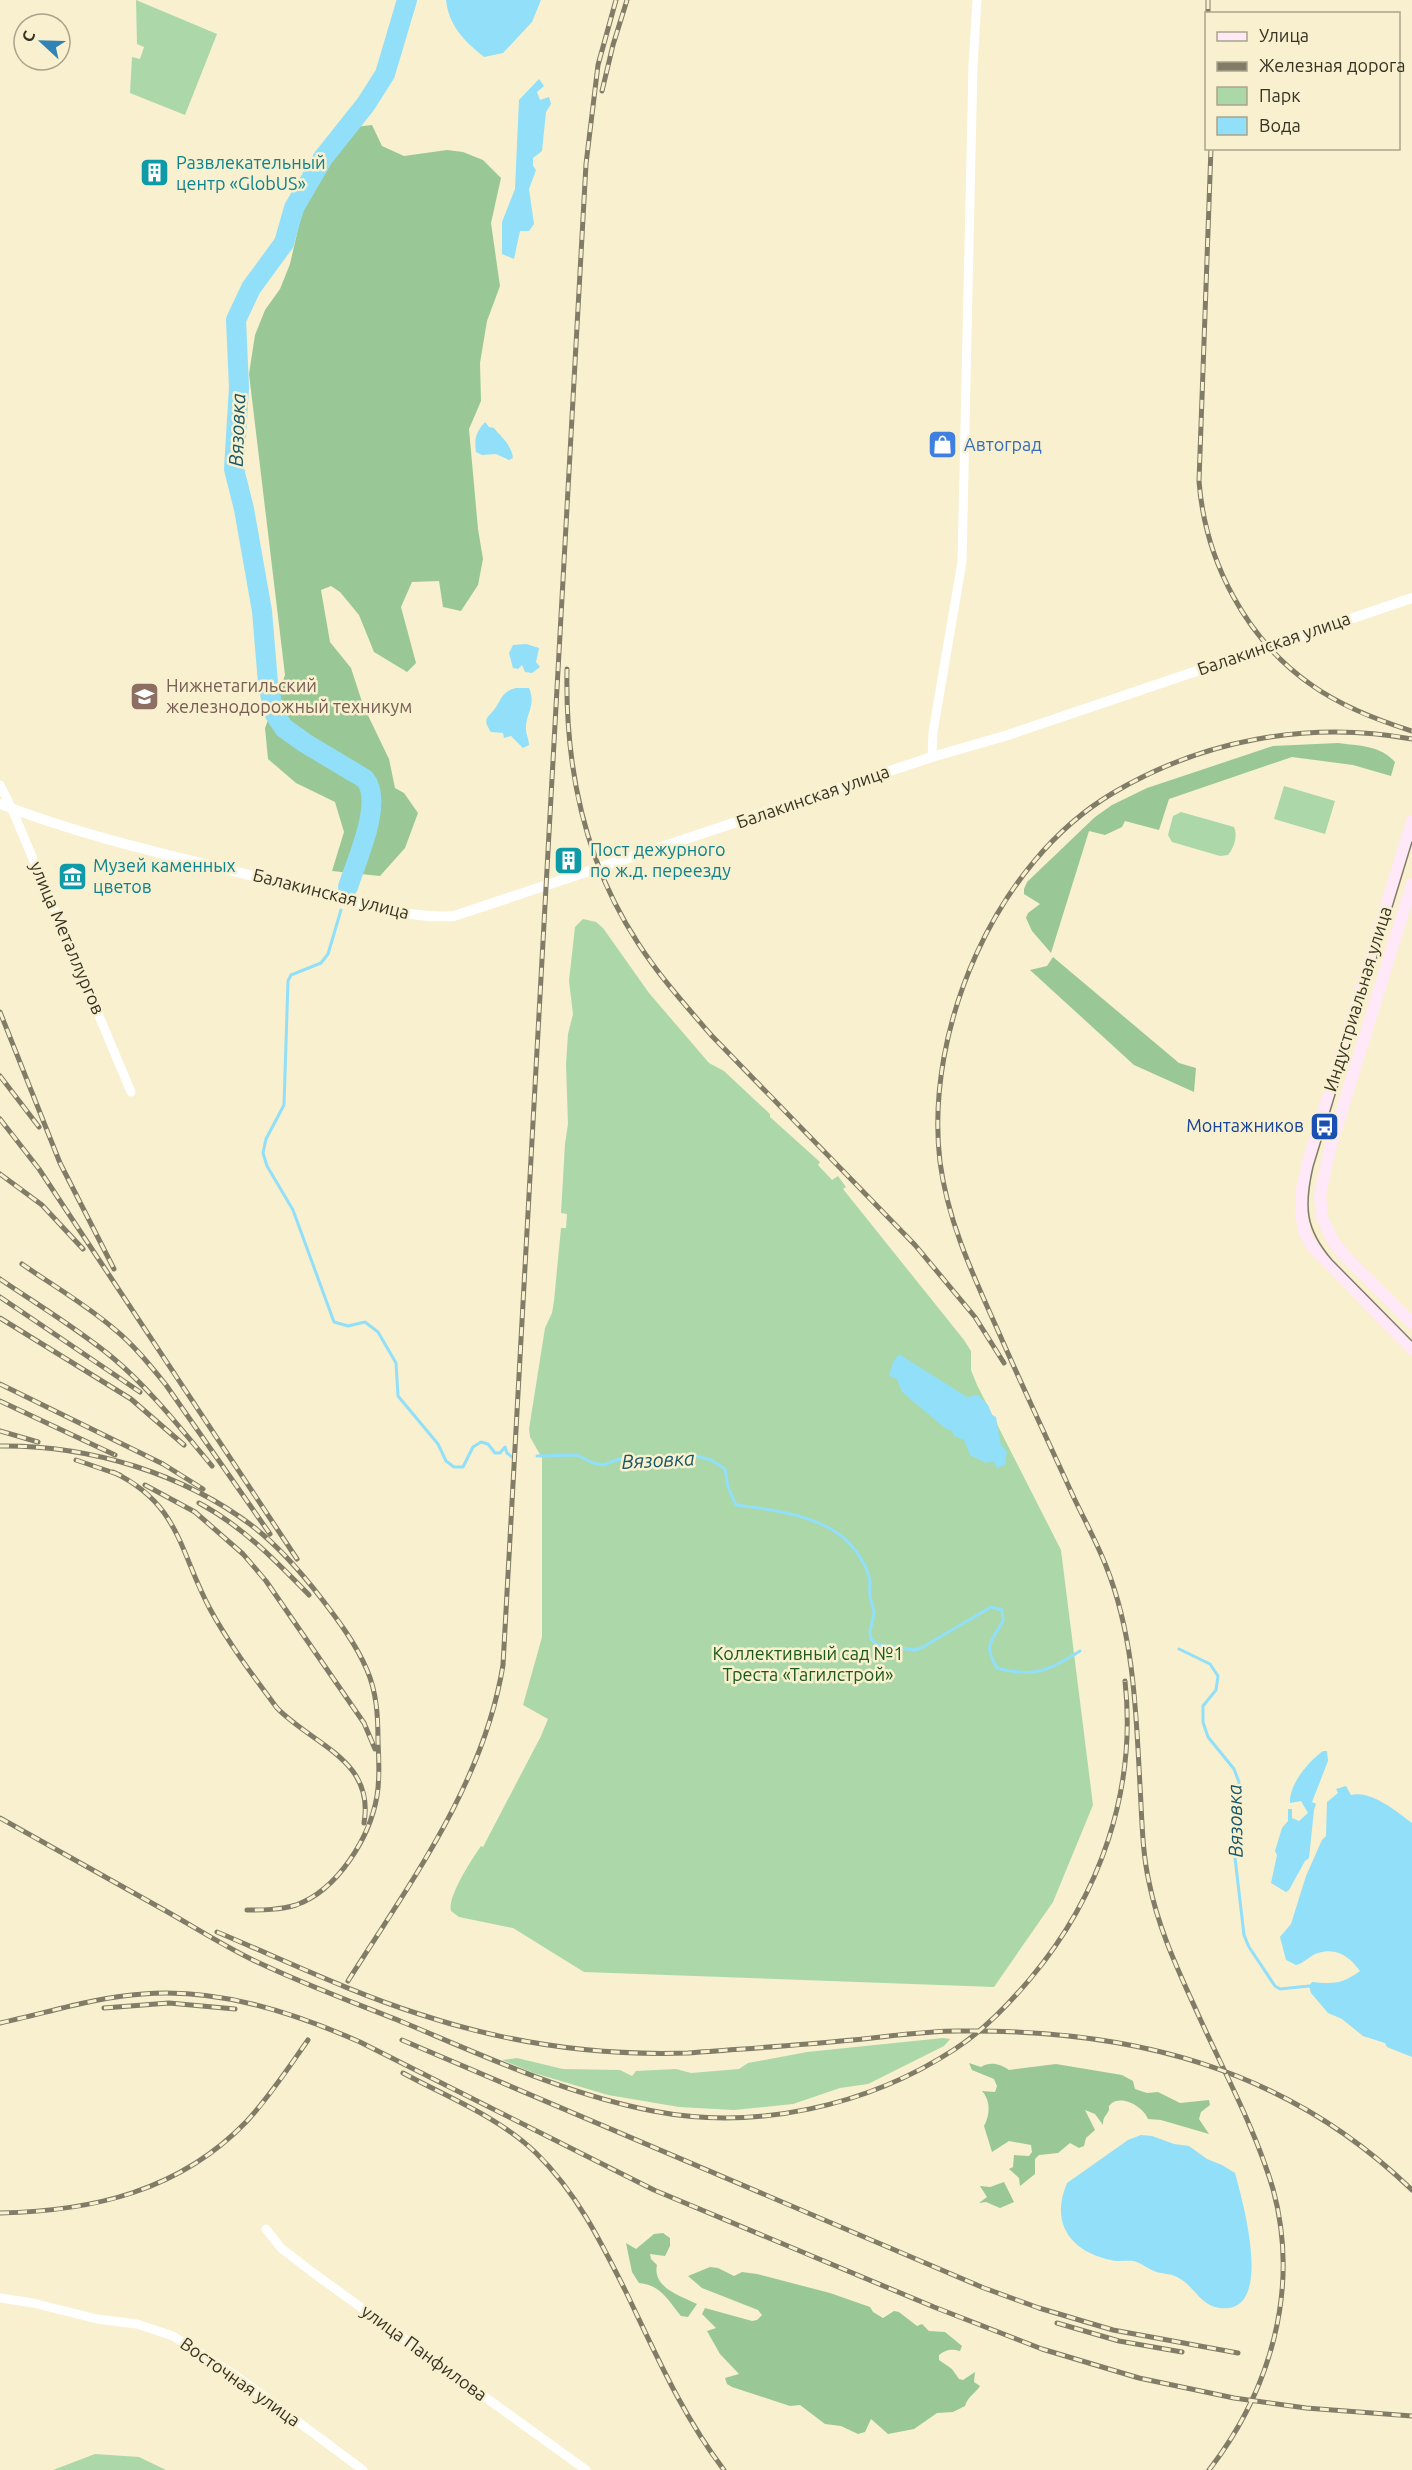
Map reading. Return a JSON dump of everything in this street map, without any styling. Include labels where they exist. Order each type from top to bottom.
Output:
[{"type":"main road","name":"Индустриальная улица","points":[[1412,821],[1314,1142],[1301,1202],[1304,1231],[1318,1254],[1412,1349]]},
{"type":"main road","name":"Индустриальная улица","points":[[1412,884],[1330,1149],[1320,1195],[1322,1217],[1333,1241],[1412,1323]]},
{"type":"street","points":[[932,757],[933,732],[962,562],[977,0]]},
{"type":"street","name":"Балакинская улица","points":[[0,804],[83,832],[139,847],[403,912],[442,917],[465,913],[546,884],[666,847],[932,757],[1008,735],[1412,598]]},
{"type":"street","name":"улица Металлургов","points":[[0,785],[131,1092]]},
{"type":"street","name":"улица Панфилова","points":[[266,2229],[281,2248],[312,2272],[586,2470]]},
{"type":"street","name":"Восточная улица","points":[[0,2298],[33,2302],[97,2319],[137,2324],[173,2336],[235,2375],[363,2470]]},
{"type":"green space","points":[[136,0],[217,34],[185,115],[130,93],[132,57],[140,59],[144,47],[137,44]]},
{"type":"green space","points":[[372,125],[382,146],[404,156],[447,150],[463,152],[483,160],[501,178],[491,223],[500,286],[487,321],[480,363],[481,401],[469,429],[483,559],[478,585],[461,611],[443,607],[439,581],[412,582],[401,607],[416,663],[407,672],[374,652],[359,615],[340,592],[331,586],[321,590],[330,642],[351,668],[363,705],[389,759],[395,788],[404,793],[418,813],[405,848],[380,876],[332,871],[344,832],[335,802],[296,783],[268,759],[265,728],[285,675],[249,374],[255,335],[265,310],[280,289],[290,264],[307,190],[355,127]]},
{"type":"green space","points":[[1338,743],[1369,747],[1383,752],[1395,762],[1391,776],[1353,765],[1292,757],[1169,799],[1159,830],[1125,821],[1122,827],[1105,835],[1089,831],[1051,953],[1032,931],[1026,918],[1028,913],[1040,904],[1024,894],[1027,882],[1095,817],[1112,805],[1147,788],[1273,746]]},
{"type":"green space","points":[[1284,786],[1335,801],[1325,834],[1274,819]]},
{"type":"green space","points":[[1181,812],[1234,827],[1235,841],[1228,855],[1220,856],[1172,842],[1168,835],[1173,816]]},
{"type":"green space","name":"Коллективный сад №1 Треста «Тагилстрой»","points":[[583,919],[596,922],[603,928],[649,993],[709,1063],[724,1071],[770,1114],[770,1117],[820,1162],[818,1165],[832,1180],[838,1176],[846,1187],[843,1189],[964,1340],[971,1351],[971,1370],[977,1385],[1061,1550],[1093,1805],[1053,1902],[994,1987],[584,1972],[513,1928],[459,1917],[451,1911],[453,1897],[461,1878],[481,1846],[483,1847],[548,1719],[523,1705],[542,1637],[542,1458],[530,1437],[529,1429],[545,1328],[552,1313],[554,1301],[561,1228],[566,1228],[567,1214],[561,1213],[568,1124],[566,1064],[568,1034],[573,1014],[569,981],[575,927]]},
{"type":"green space","points":[[1053,957],[1179,1063],[1196,1068],[1194,1092],[1134,1065],[1030,970],[1047,966]]},
{"type":"green space","points":[[950,2039],[944,2046],[868,2084],[840,2088],[793,2104],[734,2110],[679,2107],[608,2095],[534,2073],[502,2060],[517,2058],[563,2069],[620,2070],[632,2076],[636,2071],[676,2069],[691,2073],[739,2069],[748,2063],[807,2052]]},
{"type":"green space","points":[[969,2063],[981,2067],[995,2064],[1009,2070],[1056,2064],[1122,2075],[1133,2081],[1135,2089],[1147,2093],[1158,2092],[1180,2103],[1209,2100],[1210,2105],[1201,2112],[1199,2119],[1209,2134],[1161,2120],[1148,2119],[1133,2104],[1117,2101],[1109,2106],[1103,2125],[1095,2114],[1085,2110],[1095,2130],[1086,2138],[1084,2146],[1079,2148],[1070,2143],[1058,2153],[1039,2155],[1035,2159],[1035,2174],[1020,2186],[1019,2178],[1009,2169],[1013,2167],[1014,2155],[1029,2156],[1032,2152],[1031,2145],[1009,2141],[992,2152],[984,2126],[988,2104],[982,2091],[995,2092],[997,2086],[994,2079],[972,2070]]},
{"type":"green space","points":[[1004,2182],[1014,2202],[1000,2208],[986,2202],[979,2203],[987,2197],[980,2186],[990,2187]]},
{"type":"green space","points":[[663,2233],[670,2238],[670,2246],[665,2256],[650,2254],[651,2259],[657,2265],[659,2280],[663,2285],[697,2304],[688,2317],[681,2316],[659,2290],[639,2283],[632,2272],[626,2243],[636,2249],[654,2234]]},
{"type":"green space","points":[[710,2267],[718,2268],[734,2276],[742,2272],[757,2274],[830,2293],[870,2307],[873,2312],[883,2318],[894,2311],[899,2312],[917,2326],[922,2324],[929,2331],[945,2332],[962,2346],[960,2351],[949,2350],[942,2353],[939,2355],[939,2360],[952,2369],[959,2379],[963,2380],[975,2372],[974,2382],[980,2386],[965,2406],[953,2412],[937,2413],[914,2429],[888,2434],[871,2419],[865,2432],[858,2434],[841,2426],[825,2424],[800,2405],[790,2406],[732,2387],[727,2384],[725,2378],[739,2374],[720,2354],[707,2331],[716,2328],[702,2314],[705,2308],[752,2321],[762,2315],[758,2310],[702,2288],[688,2276]]},
{"type":"green space","points":[[95,2454],[139,2457],[166,2470],[53,2470]]},
{"type":"water","points":[[446,0],[541,0],[532,22],[503,53],[484,57],[470,45],[454,25]]},
{"type":"water","points":[[539,79],[544,86],[537,92],[540,100],[549,97],[551,104],[546,112],[542,151],[533,158],[533,166],[536,170],[529,189],[534,224],[529,231],[520,231],[514,259],[502,254],[502,222],[515,189],[519,100]]},
{"type":"water","points":[[485,422],[489,427],[494,428],[506,442],[513,458],[509,460],[496,454],[482,455],[476,452],[476,436]]},
{"type":"water","points":[[526,644],[539,648],[536,662],[540,667],[532,673],[525,672],[522,665],[518,669],[513,668],[509,653],[513,645]]},
{"type":"water","points":[[516,688],[529,688],[532,699],[526,729],[529,745],[523,748],[511,736],[504,738],[503,733],[491,732],[486,720],[503,695]]},
{"type":"water","points":[[899,1354],[967,1397],[978,1395],[988,1405],[992,1415],[996,1417],[1001,1445],[1007,1451],[1005,1465],[997,1468],[993,1461],[986,1463],[970,1455],[964,1440],[954,1436],[952,1431],[946,1429],[902,1392],[897,1379],[889,1376],[893,1362]]},
{"type":"water","points":[[1323,1751],[1327,1751],[1328,1761],[1312,1802],[1316,1804],[1309,1858],[1286,1892],[1271,1883],[1277,1855],[1275,1851],[1282,1828],[1288,1821],[1288,1809],[1292,1809],[1292,1818],[1299,1821],[1308,1813],[1301,1801],[1290,1803],[1291,1796],[1296,1781]]},
{"type":"water","points":[[1346,1786],[1351,1795],[1359,1794],[1375,1798],[1412,1823],[1412,2057],[1387,2047],[1385,2043],[1363,2036],[1342,2019],[1328,2013],[1311,1993],[1309,1986],[1312,1982],[1338,1982],[1360,1971],[1352,1961],[1337,1952],[1325,1951],[1296,1965],[1286,1960],[1280,1937],[1291,1924],[1306,1876],[1326,1836],[1327,1802],[1338,1793],[1336,1789]]},
{"type":"water","points":[[1141,2135],[1189,2146],[1207,2159],[1235,2173],[1251,2253],[1251,2275],[1247,2294],[1237,2305],[1220,2308],[1213,2306],[1177,2277],[1154,2271],[1134,2261],[1114,2261],[1097,2256],[1084,2250],[1067,2233],[1061,2211],[1062,2197],[1067,2183],[1128,2140]]},
{"type":"waterway","name":"Вязовка","points":[[348,887],[367,832],[371,802],[370,789],[365,779],[284,728],[274,713],[268,683],[262,611],[244,509],[234,469],[239,387],[236,320],[251,288],[284,243],[294,208],[323,158],[366,104],[385,74],[407,0]]},
{"type":"waterway","points":[[341,910],[328,954],[321,963],[291,975],[288,981],[284,1105],[266,1139],[263,1153],[267,1166],[293,1210],[334,1322],[348,1326],[365,1322],[378,1332],[396,1363],[398,1396],[438,1444],[446,1461],[454,1467],[463,1467],[473,1447],[481,1442],[488,1444],[495,1453],[500,1453],[505,1447],[507,1453],[512,1457]]},
{"type":"waterway","name":"Вязовка","points":[[537,1456],[577,1455],[603,1465],[619,1459],[666,1463],[693,1455],[711,1460],[725,1469],[728,1487],[736,1505],[781,1512],[813,1521],[840,1535],[851,1545],[868,1573],[874,1613],[870,1635],[871,1639],[879,1645],[915,1650],[991,1607],[1002,1610],[1003,1621],[990,1644],[990,1654],[997,1668],[1021,1672],[1040,1671],[1059,1664],[1080,1651]]},
{"type":"waterway","name":"Вязовка","points":[[1179,1649],[1210,1664],[1218,1676],[1216,1690],[1203,1706],[1203,1722],[1208,1737],[1234,1769],[1239,1782],[1234,1824],[1234,1849],[1244,1935],[1249,1947],[1275,1986],[1280,1989],[1309,1986]]},
{"type":"tram line","points":[[1412,842],[1313,1167],[1308,1194],[1309,1216],[1316,1238],[1323,1249],[1412,1341]]},
{"type":"railway","points":[[348,1981],[442,1831],[462,1791],[493,1708],[503,1665],[586,164],[598,65],[616,0]]},
{"type":"railway","points":[[602,91],[627,0]]},
{"type":"railway","points":[[1208,0],[1208,12]]},
{"type":"railway","points":[[1211,150],[1199,481],[1203,511],[1220,569],[1249,622],[1289,667],[1313,686],[1348,707],[1412,731]]},
{"type":"railway","points":[[567,669],[567,706],[574,777],[591,846],[619,912],[646,956],[712,1036],[915,1245],[975,1317],[1004,1363]]},
{"type":"railway","points":[[1209,2470],[1231,2439],[1264,2372],[1281,2300],[1283,2263],[1281,2226],[1266,2166],[1238,2099],[1176,1965],[1153,1899],[1144,1846],[1132,1674],[1123,1619],[1115,1592],[1099,1549],[980,1291],[949,1207],[940,1162],[938,1111],[944,1058],[957,1005],[977,954],[1003,905],[1034,861],[1071,823],[1113,793],[1183,760],[1258,739],[1335,732],[1412,739]]},
{"type":"railway","points":[[0,1012],[60,1163],[114,1269]]},
{"type":"railway","points":[[0,1076],[39,1127]]},
{"type":"railway","points":[[0,1119],[39,1169],[297,1559]]},
{"type":"railway","points":[[0,1174],[42,1205],[83,1249]]},
{"type":"railway","points":[[22,1264],[102,1319],[141,1355],[166,1385],[270,1534]]},
{"type":"railway","points":[[0,1279],[100,1347],[127,1370],[212,1466]]},
{"type":"railway","points":[[0,1297],[140,1392]]},
{"type":"railway","points":[[0,1318],[131,1399],[184,1445]]},
{"type":"railway","points":[[0,1384],[163,1464],[203,1489]]},
{"type":"railway","points":[[0,1401],[115,1455]]},
{"type":"railway","points":[[0,1431],[38,1442]]},
{"type":"railway","points":[[0,1446],[34,1447],[101,1457],[134,1466],[198,1492],[255,1528],[273,1544],[306,1579],[358,1651],[373,1687],[378,1723],[378,1789],[367,1828],[350,1860],[338,1875],[311,1898],[284,1908],[247,1910]]},
{"type":"railway","points":[[76,1460],[120,1475]]},
{"type":"railway","points":[[113,1472],[135,1485],[165,1514],[217,1622],[277,1708],[351,1769],[360,1784],[365,1801],[364,1823]]},
{"type":"railway","points":[[145,1485],[195,1512],[243,1554],[266,1581],[364,1723],[375,1749]]},
{"type":"railway","points":[[199,1503],[244,1533],[309,1595]]},
{"type":"railway","points":[[0,1818],[249,1958],[307,1984],[558,2085],[653,2111],[731,2118],[771,2115],[810,2109],[848,2099],[886,2086],[921,2069],[955,2049],[985,2026],[1030,1979],[1055,1947],[1076,1913],[1094,1877],[1108,1840],[1119,1801],[1125,1762],[1127,1722],[1125,1681]]},
{"type":"railway","points":[[217,1932],[342,1986],[393,2005],[485,2033],[552,2046],[620,2052],[688,2053],[959,2031],[1023,2032],[1084,2038],[1144,2048],[1202,2064],[1258,2085],[1312,2113],[1363,2148],[1412,2190]]},
{"type":"railway","points":[[0,2023],[89,2002],[143,1994],[199,1995],[254,2004],[308,2021],[360,2042],[654,2190],[934,2307],[1042,2349],[1139,2378],[1234,2398],[1306,2408],[1412,2416]]},
{"type":"railway","points":[[104,2008],[169,2003],[235,2009]]},
{"type":"railway","points":[[0,2213],[68,2208],[101,2201],[164,2180],[193,2165],[221,2145],[247,2121],[308,2040]]},
{"type":"railway","points":[[402,2040],[984,2288],[1039,2308],[1113,2330],[1238,2353]]},
{"type":"railway","points":[[403,2073],[472,2108],[506,2129],[536,2153],[563,2184],[586,2217],[606,2253],[682,2405],[724,2470]]},
{"type":"railway","points":[[1057,2323],[1119,2341],[1182,2352]]},
{"type":"place","name":"Развлекательный центр «GlobUS»","points":[[155,173]]},
{"type":"place","name":"Автоград","points":[[943,445]]},
{"type":"place","name":"Нижнетагильский железнодорожный техникум","points":[[145,696]]},
{"type":"place","name":"Пост дежурного по ж.д. переезду","points":[[569,860]]},
{"type":"place","name":"Музей каменных цветов","points":[[72,876]]},
{"type":"place","name":"Монтажников","points":[[1325,1126]]}]
